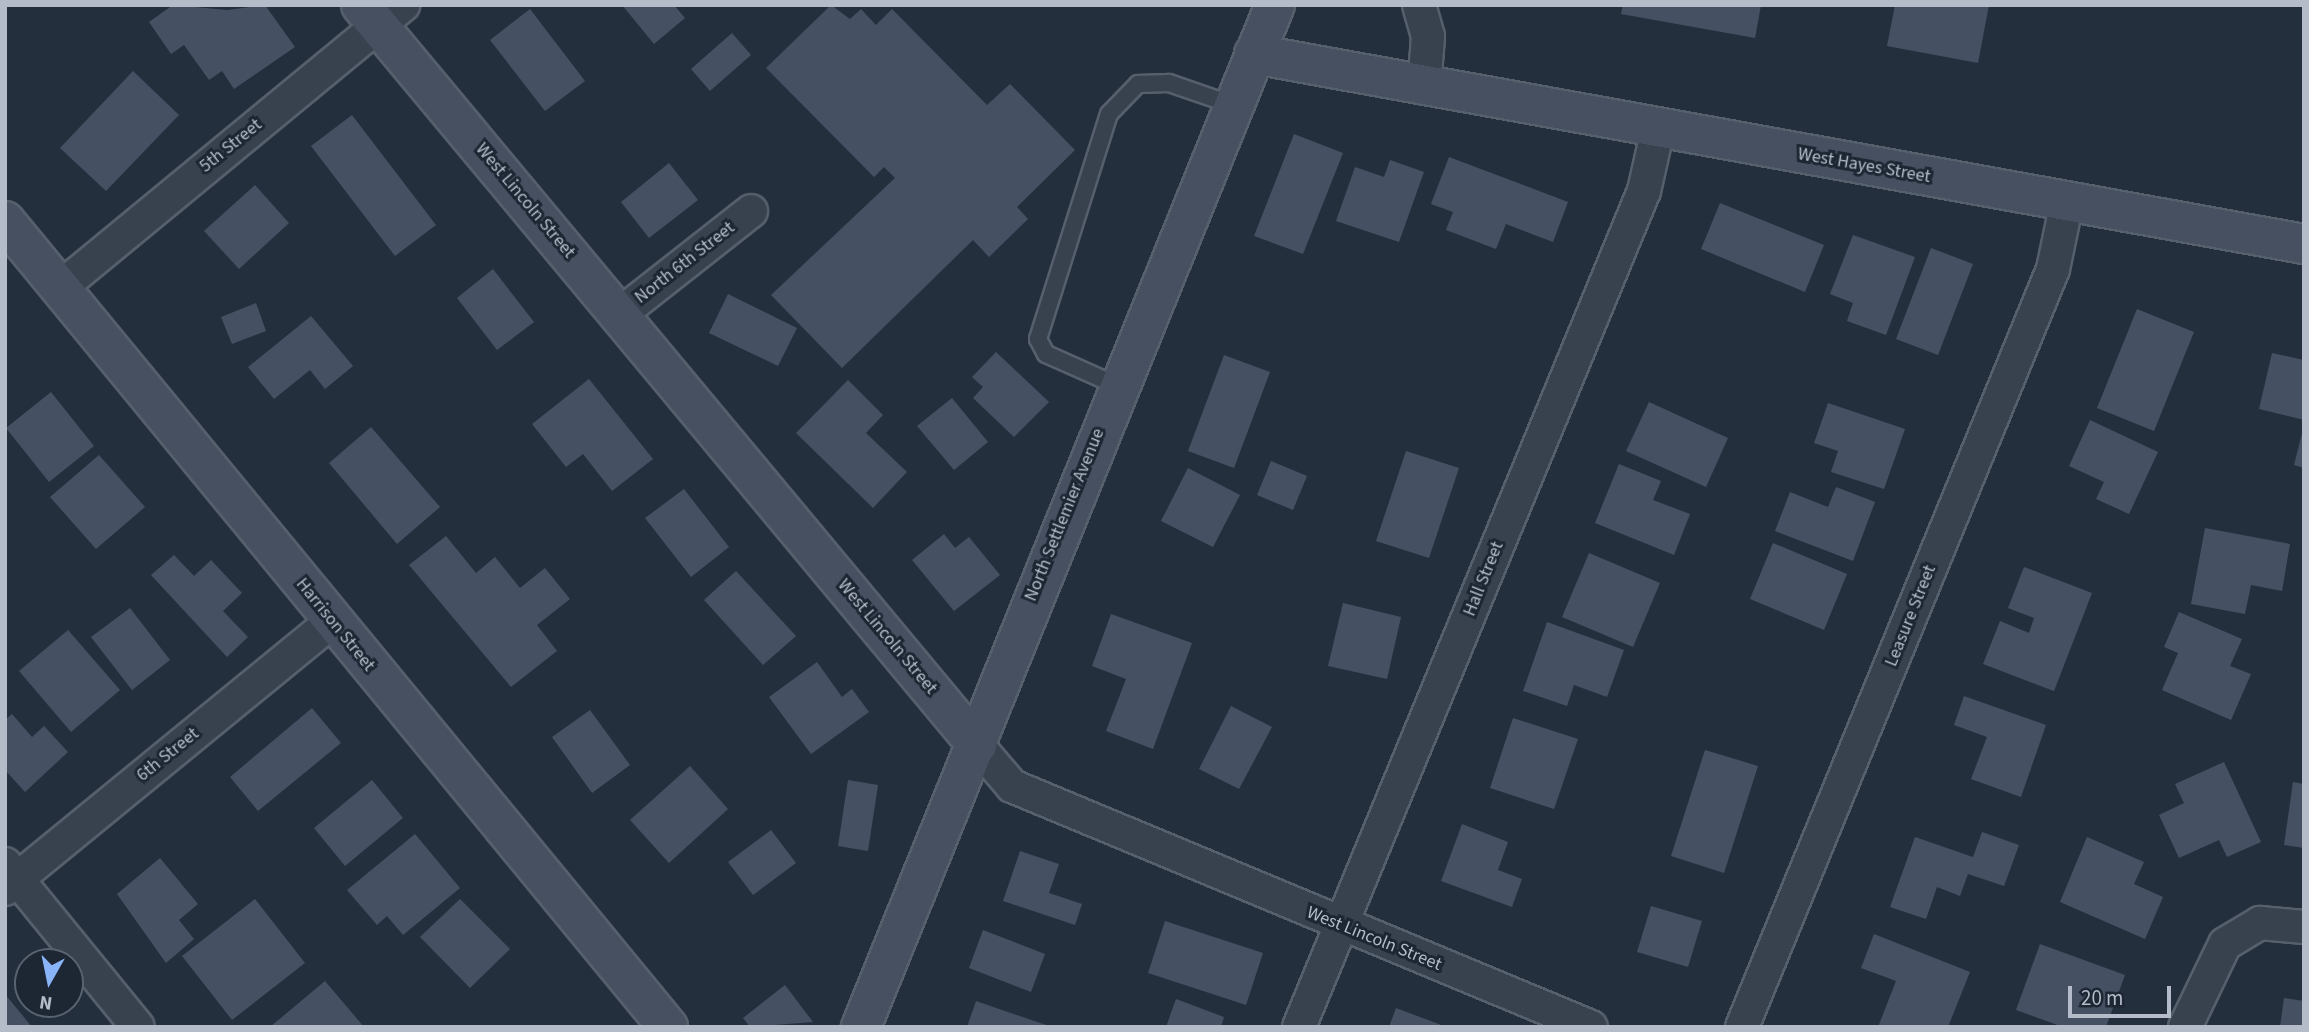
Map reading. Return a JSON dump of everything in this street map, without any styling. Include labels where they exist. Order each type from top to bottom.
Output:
[{"type":"street","name":"North Settlemier Avenue","points":[[861,1027],[1118,386],[1275,5]]},
{"type":"street","points":[[1419,5],[1427,29],[1424,88]]},
{"type":"street","name":"5th Street","points":[[60,288],[381,12]]},
{"type":"street","name":"West Lincoln Street","points":[[381,12],[619,314],[1012,786],[1341,926],[1591,1027]]},
{"type":"street","name":"West Hayes Street","points":[[1254,54],[1424,88],[2304,244]]},
{"type":"street","name":"Hall Street","points":[[1300,1027],[1644,191],[1658,129]]},
{"type":"street","name":"Leasure Street","points":[[1742,1027],[2053,269],[2067,202]]},
{"type":"street","name":"North 6th Street","points":[[619,314],[751,211]]},
{"type":"street","name":"Harrison Street","points":[[5,221],[331,621],[668,1027]]},
{"type":"street","name":"6th Street","points":[[9,877],[331,621]]},
{"type":"street","points":[[9,877],[138,1027]]},
{"type":"street","points":[[2185,1027],[2225,944],[2260,923],[2304,927]]},
{"type":"lane","points":[[1118,386],[1046,354],[1038,339],[1109,114],[1138,84],[1169,83],[1233,105]]},
{"type":"building","points":[[173,5],[227,10],[265,5],[295,47],[234,89],[222,71],[209,80],[184,45],[171,54],[149,22]]},
{"type":"building","points":[[622,5],[674,5],[685,18],[654,44]]},
{"type":"building","points":[[831,5],[850,19],[861,9],[876,25],[892,9],[987,105],[1010,84],[1075,150],[1017,207],[1028,219],[989,257],[973,240],[842,368],[771,295],[895,178],[884,167],[874,177],[766,68]]},
{"type":"building","points":[[1623,5],[1761,5],[1755,38],[1621,14]]},
{"type":"building","points":[[1895,5],[1989,5],[1978,63],[1887,46]]},
{"type":"building","points":[[530,9],[585,81],[545,111],[490,40]]},
{"type":"building","points":[[732,33],[751,55],[710,91],[691,69]]},
{"type":"building","points":[[133,71],[179,115],[106,191],[60,148]]},
{"type":"building","points":[[352,115],[436,225],[395,256],[311,146]]},
{"type":"building","points":[[1294,134],[1343,153],[1303,254],[1254,236]]},
{"type":"building","points":[[1449,157],[1568,202],[1553,242],[1506,224],[1496,249],[1446,230],[1453,212],[1431,204]]},
{"type":"building","points":[[1390,160],[1424,172],[1399,242],[1336,221],[1355,167],[1384,177]]},
{"type":"building","points":[[669,163],[698,200],[649,238],[621,202]]},
{"type":"building","points":[[255,185],[289,223],[239,269],[204,231]]},
{"type":"building","points":[[1720,203],[1824,245],[1805,292],[1701,249]]},
{"type":"building","points":[[1853,235],[1915,257],[1886,335],[1847,321],[1853,303],[1830,294]]},
{"type":"building","points":[[1931,248],[1973,264],[1938,355],[1896,339]]},
{"type":"building","points":[[493,269],[534,322],[497,350],[457,298]]},
{"type":"building","points":[[728,294],[797,328],[778,366],[709,333]]},
{"type":"building","points":[[256,303],[266,331],[232,344],[221,317]]},
{"type":"building","points":[[2137,309],[2194,332],[2154,431],[2097,408]]},
{"type":"building","points":[[311,316],[353,366],[325,389],[310,370],[274,399],[248,367]]},
{"type":"building","points":[[996,352],[1049,402],[1014,437],[973,398],[983,387],[972,377]]},
{"type":"building","points":[[2272,353],[2304,360],[2304,420],[2259,409]]},
{"type":"building","points":[[1224,355],[1270,372],[1234,468],[1188,451]]},
{"type":"building","points":[[589,379],[653,459],[612,491],[583,454],[566,467],[532,424]]},
{"type":"building","points":[[848,380],[883,415],[866,433],[907,472],[873,508],[796,433]]},
{"type":"building","points":[[51,392],[94,446],[49,482],[6,428]]},
{"type":"building","points":[[952,398],[988,442],[954,470],[917,426]]},
{"type":"building","points":[[1649,402],[1728,438],[1706,487],[1626,451]]},
{"type":"building","points":[[1828,403],[1905,429],[1884,489],[1831,472],[1838,451],[1814,443]]},
{"type":"building","points":[[2090,420],[2158,452],[2129,514],[2096,499],[2104,482],[2069,466]]},
{"type":"building","points":[[371,427],[440,507],[397,544],[329,463]]},
{"type":"building","points":[[2304,430],[2304,468],[2294,465]]},
{"type":"building","points":[[1406,451],[1459,468],[1429,558],[1376,541]]},
{"type":"building","points":[[99,455],[145,507],[96,549],[50,497]]},
{"type":"building","points":[[1271,461],[1307,476],[1293,510],[1257,495]]},
{"type":"building","points":[[1619,464],[1661,481],[1653,500],[1690,514],[1674,555],[1595,523]]},
{"type":"building","points":[[1188,468],[1240,495],[1213,547],[1161,521]]},
{"type":"building","points":[[1836,487],[1875,502],[1853,561],[1775,531],[1790,492],[1828,507]]},
{"type":"building","points":[[684,489],[729,547],[691,577],[645,518]]},
{"type":"building","points":[[2205,528],[2290,544],[2282,591],[2251,585],[2245,614],[2191,604]]},
{"type":"building","points":[[944,534],[955,548],[969,537],[1000,575],[954,611],[912,560]]},
{"type":"building","points":[[446,536],[476,573],[495,557],[520,588],[545,568],[570,599],[537,625],[557,651],[511,687],[409,565]]},
{"type":"building","points":[[1773,543],[1847,574],[1824,630],[1750,599]]},
{"type":"building","points":[[1589,553],[1660,583],[1633,647],[1562,617]]},
{"type":"building","points":[[174,555],[194,576],[211,560],[242,593],[223,611],[248,637],[227,657],[151,575]]},
{"type":"building","points":[[2024,567],[2092,593],[2054,691],[1983,664],[2000,621],[2029,633],[2034,618],[2008,608]]},
{"type":"building","points":[[736,571],[796,636],[763,665],[704,600]]},
{"type":"building","points":[[1343,603],[1401,617],[1387,679],[1328,666]]},
{"type":"building","points":[[130,608],[170,660],[132,690],[91,637]]},
{"type":"building","points":[[2179,612],[2242,639],[2230,666],[2251,674],[2231,720],[2162,690],[2178,653],[2164,647]]},
{"type":"building","points":[[1111,614],[1192,643],[1153,749],[1106,731],[1126,679],[1092,666]]},
{"type":"building","points":[[1547,622],[1624,650],[1607,697],[1574,685],[1567,706],[1523,691]]},
{"type":"building","points":[[68,630],[120,690],[71,732],[19,671]]},
{"type":"building","points":[[817,662],[842,697],[852,689],[869,712],[811,754],[769,697]]},
{"type":"building","points":[[1964,696],[2046,725],[2021,797],[1971,779],[1987,737],[1954,725]]},
{"type":"building","points":[[1231,706],[1272,727],[1239,789],[1199,769]]},
{"type":"building","points":[[312,708],[341,743],[258,811],[230,777]]},
{"type":"building","points":[[590,710],[630,765],[592,793],[552,737]]},
{"type":"building","points":[[12,714],[32,737],[44,726],[68,752],[25,792],[5,770],[5,720]]},
{"type":"building","points":[[1513,718],[1578,739],[1554,809],[1490,788]]},
{"type":"building","points":[[1705,750],[1758,766],[1724,873],[1671,856]]},
{"type":"building","points":[[2224,762],[2261,842],[2227,857],[2219,840],[2179,858],[2159,815],[2184,803],[2175,784]]},
{"type":"building","points":[[690,766],[728,809],[669,863],[630,820]]},
{"type":"building","points":[[372,780],[403,818],[345,866],[314,828]]},
{"type":"building","points":[[848,780],[878,785],[868,851],[838,846]]},
{"type":"building","points":[[2293,782],[2304,784],[2304,848],[2284,845]]},
{"type":"building","points":[[1462,824],[1508,842],[1498,870],[1522,879],[1512,907],[1441,881]]},
{"type":"building","points":[[771,830],[796,863],[753,895],[728,862]]},
{"type":"building","points":[[1982,832],[2019,845],[2004,886],[1968,874],[1960,896],[1937,887],[1926,919],[1890,907],[1915,837],[1973,857]]},
{"type":"building","points":[[415,834],[460,888],[403,935],[387,916],[377,925],[347,890]]},
{"type":"building","points":[[2087,837],[2144,862],[2134,884],[2163,897],[2145,939],[2060,902]]},
{"type":"building","points":[[1020,851],[1059,864],[1049,893],[1082,904],[1075,925],[1003,901]]},
{"type":"building","points":[[160,858],[198,904],[179,920],[194,939],[166,963],[117,894]]},
{"type":"building","points":[[255,899],[305,963],[232,1020],[182,956]]},
{"type":"building","points":[[460,899],[510,949],[470,988],[420,937]]},
{"type":"building","points":[[1651,906],[1702,921],[1688,967],[1637,952]]},
{"type":"building","points":[[1165,921],[1263,953],[1246,1005],[1148,973]]},
{"type":"building","points":[[983,930],[1045,954],[1031,992],[969,968]]},
{"type":"building","points":[[1874,934],[1970,972],[1948,1027],[1878,1027],[1896,981],[1861,968]]},
{"type":"building","points":[[2040,944],[2125,975],[2106,1027],[2063,1027],[2016,1010]]},
{"type":"building","points":[[325,981],[364,1027],[270,1027]]},
{"type":"building","points":[[785,985],[813,1022],[750,1027],[743,1018]]},
{"type":"building","points":[[5,994],[14,1005],[14,1018],[25,1018],[32,1027],[5,1027]]},
{"type":"building","points":[[2284,998],[2304,1001],[2304,1027],[2280,1027]]},
{"type":"building","points":[[1176,999],[1224,1017],[1221,1027],[1166,1027]]},
{"type":"building","points":[[976,1001],[1049,1026],[1049,1027],[967,1027]]},
{"type":"building","points":[[1396,1008],[1444,1026],[1444,1027],[1389,1027]]}]
